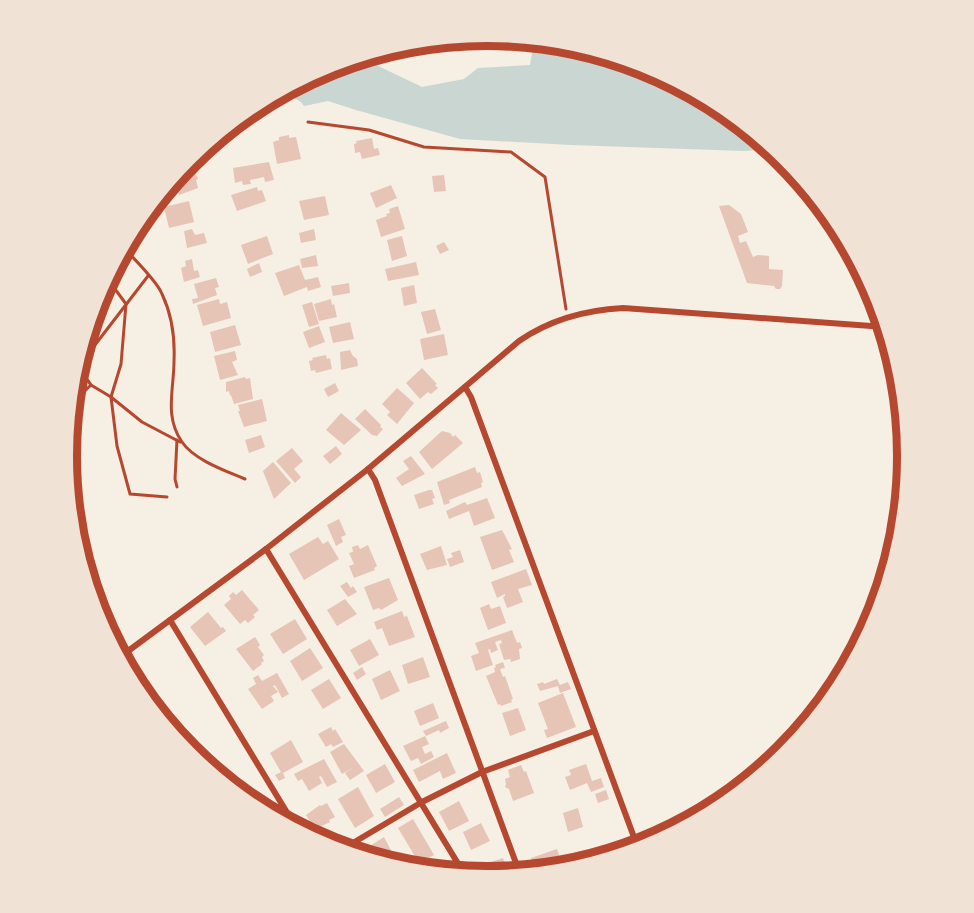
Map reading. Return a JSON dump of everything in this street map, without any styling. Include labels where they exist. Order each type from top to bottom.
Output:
[{"type":"street","points":[[127,652],[266,549],[368,469],[532,332],[547,323],[606,309],[638,308],[875,326]]},
{"type":"street","points":[[465,387],[471,397],[635,839]]},
{"type":"street","points":[[368,469],[375,480],[517,866]]},
{"type":"street","points":[[266,549],[460,866]]},
{"type":"street","points":[[170,620],[289,815]]},
{"type":"street","points":[[352,844],[422,802],[482,772],[594,731]]},
{"type":"path","points":[[308,122],[369,129],[424,147],[511,152],[544,177],[567,317]]},
{"type":"path","points":[[130,255],[162,292],[174,334],[171,417],[182,443]]},
{"type":"path","points":[[91,350],[148,276]]},
{"type":"path","points":[[113,288],[126,304],[122,364],[111,397],[117,446],[130,494],[167,497]]},
{"type":"path","points":[[85,377],[91,385],[111,397],[142,422],[182,443],[207,463],[245,479]]},
{"type":"path","points":[[83,393],[91,385]]},
{"type":"path","points":[[177,440],[175,479],[177,487]]},
{"type":"shaded area","points":[[533,49],[567,54],[619,68],[692,101],[737,131],[759,150],[571,145],[460,139],[328,101],[304,106],[291,96],[330,78],[372,63],[422,87],[464,79],[478,68],[530,65]]},
{"type":"building","points":[[289,135],[289,138],[296,137],[301,159],[277,164],[273,142],[279,140],[279,137]]},
{"type":"building","points":[[372,138],[374,149],[378,148],[380,155],[362,159],[360,152],[355,153],[354,144],[357,143],[356,141]]},
{"type":"building","points":[[269,162],[274,180],[265,182],[264,177],[250,180],[251,184],[243,185],[242,181],[235,183],[233,168]]},
{"type":"building","points":[[194,170],[198,179],[196,180],[198,188],[179,195],[177,189]]},
{"type":"building","points":[[444,175],[446,191],[434,192],[432,176]]},
{"type":"building","points":[[391,185],[397,198],[376,208],[370,193]]},
{"type":"building","points":[[257,187],[258,191],[262,190],[266,201],[237,211],[231,195]]},
{"type":"building","points":[[325,196],[329,215],[304,220],[299,201]]},
{"type":"building","points":[[189,201],[194,222],[169,228],[164,207]]},
{"type":"building","points":[[729,205],[741,214],[748,232],[738,236],[740,243],[746,241],[753,257],[769,256],[769,269],[783,270],[780,289],[774,286],[747,283],[719,206]]},
{"type":"building","points":[[398,206],[405,229],[381,237],[376,220],[387,216],[386,214],[390,213],[389,209]]},
{"type":"building","points":[[192,229],[195,235],[204,233],[207,243],[187,248],[184,231]]},
{"type":"building","points":[[314,229],[316,240],[301,243],[299,233]]},
{"type":"building","points":[[267,236],[273,254],[248,264],[241,245]]},
{"type":"building","points":[[402,236],[407,256],[392,261],[387,240]]},
{"type":"building","points":[[444,242],[449,250],[440,254],[436,246]]},
{"type":"building","points":[[316,255],[318,266],[302,268],[300,259]]},
{"type":"building","points":[[192,259],[194,271],[198,270],[200,277],[184,282],[181,268],[186,266],[185,261]]},
{"type":"building","points":[[416,262],[419,275],[388,281],[385,269]]},
{"type":"building","points":[[259,263],[262,272],[250,277],[247,269]]},
{"type":"building","points":[[299,265],[305,280],[318,277],[321,287],[308,291],[307,287],[284,296],[275,273]]},
{"type":"building","points":[[216,278],[219,287],[215,288],[217,295],[193,304],[192,299],[198,298],[194,284]]},
{"type":"building","points":[[349,283],[350,293],[333,296],[331,286]]},
{"type":"building","points":[[414,285],[417,303],[404,306],[401,288]]},
{"type":"building","points":[[219,299],[220,304],[227,302],[231,318],[203,326],[197,305]]},
{"type":"building","points":[[331,299],[337,317],[319,321],[314,304]]},
{"type":"building","points":[[312,302],[319,324],[309,327],[302,305]]},
{"type":"building","points":[[435,309],[441,330],[427,334],[421,312]]},
{"type":"building","points":[[350,322],[354,339],[333,343],[329,327]]},
{"type":"building","points":[[235,325],[241,345],[215,352],[210,332]]},
{"type":"building","points":[[319,326],[325,342],[309,348],[303,332]]},
{"type":"building","points":[[444,334],[448,355],[424,360],[420,339]]},
{"type":"building","points":[[350,350],[357,359],[358,366],[341,370],[340,352]]},
{"type":"building","points":[[235,351],[237,360],[232,362],[238,375],[220,380],[214,356]]},
{"type":"building","points":[[326,355],[327,359],[330,358],[332,369],[316,373],[315,370],[311,371],[309,361],[313,360],[312,358]]},
{"type":"building","points":[[422,368],[438,388],[431,394],[428,392],[420,399],[406,383]]},
{"type":"building","points":[[245,377],[250,378],[253,399],[234,404],[229,391],[226,392],[226,382]]},
{"type":"building","points":[[335,383],[339,391],[328,397],[324,389]]},
{"type":"building","points":[[397,388],[414,403],[397,424],[387,415],[390,412],[382,404]]},
{"type":"building","points":[[262,399],[267,421],[244,427],[238,405]]},
{"type":"building","points":[[365,409],[383,429],[377,436],[372,435],[355,419]]},
{"type":"building","points":[[341,413],[361,430],[344,445],[326,430]]},
{"type":"building","points":[[442,431],[450,433],[453,437],[455,435],[463,443],[432,469],[419,452]]},
{"type":"building","points":[[261,435],[265,447],[249,453],[245,440]]},
{"type":"building","points":[[336,446],[342,454],[330,464],[323,456]]},
{"type":"building","points":[[292,448],[303,461],[294,469],[301,477],[295,483],[276,461]]},
{"type":"building","points":[[411,456],[425,474],[402,486],[396,478],[409,469],[403,461]]},
{"type":"building","points":[[273,462],[291,483],[274,499],[263,471]]},
{"type":"building","points":[[475,467],[477,473],[480,472],[482,487],[449,500],[450,503],[444,505],[437,482]]},
{"type":"building","points":[[432,490],[435,498],[432,499],[434,504],[419,509],[414,495]]},
{"type":"building","points":[[487,498],[495,518],[474,526],[469,511],[449,519],[446,511],[465,502],[467,505]]},
{"type":"building","points":[[339,519],[346,535],[341,537],[343,542],[336,546],[327,525]]},
{"type":"building","points":[[502,530],[512,549],[509,550],[514,562],[492,570],[480,537]]},
{"type":"building","points":[[318,537],[323,544],[328,541],[339,559],[304,580],[289,554]]},
{"type":"building","points":[[358,545],[360,549],[368,545],[377,566],[375,570],[354,578],[349,566],[354,564],[349,553],[353,552],[352,547]]},
{"type":"building","points":[[441,546],[447,565],[427,570],[420,554]]},
{"type":"building","points":[[460,550],[464,562],[450,567],[447,559],[453,557],[451,553]]},
{"type":"building","points":[[526,569],[532,585],[518,589],[523,602],[507,608],[503,597],[505,594],[497,598],[491,582]]},
{"type":"building","points":[[389,578],[398,600],[381,610],[379,608],[373,610],[364,587]]},
{"type":"building","points":[[347,582],[357,592],[348,597],[340,586]]},
{"type":"building","points":[[242,590],[259,610],[248,623],[245,620],[240,624],[224,605],[231,599],[229,596],[233,592],[236,595]]},
{"type":"building","points":[[345,599],[357,614],[337,626],[327,610]]},
{"type":"building","points":[[489,604],[491,609],[500,606],[506,623],[488,630],[480,608]]},
{"type":"building","points":[[402,611],[404,617],[407,616],[415,637],[389,646],[382,628],[377,630],[374,622]]},
{"type":"building","points":[[208,612],[226,631],[205,646],[190,627]]},
{"type":"building","points":[[295,619],[307,639],[283,654],[270,634]]},
{"type":"building","points":[[512,630],[517,643],[520,642],[522,648],[519,649],[520,659],[511,662],[510,659],[504,660],[499,644],[502,643],[501,640],[495,642],[498,650],[491,653],[490,649],[488,650],[493,665],[476,671],[471,656],[479,653],[475,643]]},
{"type":"building","points":[[255,637],[264,655],[262,657],[264,661],[253,671],[236,649]]},
{"type":"building","points":[[370,639],[379,655],[359,666],[350,650]]},
{"type":"building","points":[[310,648],[323,668],[302,681],[290,661]]},
{"type":"building","points":[[423,657],[430,677],[408,684],[402,665]]},
{"type":"building","points":[[503,662],[505,668],[500,669],[503,677],[505,676],[513,699],[512,702],[501,706],[498,705],[486,676],[495,672],[495,665]]},
{"type":"building","points":[[362,667],[366,674],[357,680],[353,673]]},
{"type":"building","points":[[390,670],[400,691],[381,700],[372,679]]},
{"type":"building","points":[[277,673],[289,694],[282,698],[275,685],[273,686],[278,692],[271,696],[274,701],[262,709],[248,689],[256,684],[253,678],[258,675],[262,681]]},
{"type":"building","points":[[329,679],[341,698],[323,709],[311,690]]},
{"type":"building","points":[[557,679],[560,685],[568,682],[571,689],[560,693],[558,686],[540,691],[537,684]]},
{"type":"building","points":[[563,693],[576,727],[547,738],[544,730],[548,729],[538,703]]},
{"type":"building","points":[[433,703],[439,718],[420,726],[414,711]]},
{"type":"building","points":[[518,708],[526,730],[510,736],[502,713]]},
{"type":"building","points":[[446,721],[449,728],[440,733],[439,730],[426,736],[423,731]]},
{"type":"building","points":[[331,727],[333,731],[335,729],[343,742],[333,747],[331,744],[326,747],[318,734]]},
{"type":"building","points":[[425,736],[429,744],[422,747],[425,754],[431,751],[434,757],[421,764],[418,758],[411,761],[403,746]]},
{"type":"building","points":[[291,740],[303,762],[283,773],[285,778],[279,781],[275,775],[281,772],[270,753]]},
{"type":"building","points":[[344,744],[364,771],[350,780],[345,773],[354,767],[342,774],[330,752]]},
{"type":"building","points":[[447,753],[456,773],[443,779],[440,771],[419,782],[413,770]]},
{"type":"building","points":[[324,759],[337,782],[327,787],[321,776],[319,777],[322,783],[309,791],[302,779],[298,781],[294,774]]},
{"type":"building","points":[[385,764],[395,782],[376,793],[366,775]]},
{"type":"building","points":[[586,764],[592,781],[601,778],[604,787],[591,792],[587,783],[570,790],[565,777],[571,775],[569,770]]},
{"type":"building","points":[[521,765],[524,772],[526,771],[534,793],[513,801],[509,789],[505,787],[505,779],[510,777],[508,770]]},
{"type":"building","points":[[358,787],[374,816],[355,828],[338,799]]},
{"type":"building","points":[[606,790],[609,799],[598,803],[595,794]]},
{"type":"building","points":[[399,797],[404,805],[385,817],[380,809]]},
{"type":"building","points":[[459,801],[469,821],[449,831],[439,812]]},
{"type":"building","points":[[327,803],[335,817],[316,829],[306,815]]},
{"type":"building","points":[[578,808],[583,827],[568,832],[563,813]]},
{"type":"building","points":[[413,819],[434,855],[422,861],[418,861],[398,828]]},
{"type":"building","points":[[481,823],[490,841],[471,850],[463,832]]},
{"type":"building","points":[[384,837],[394,856],[381,853],[366,848]]},
{"type":"building","points":[[557,849],[561,860],[533,864],[531,858]]},
{"type":"building","points":[[503,858],[505,866],[486,866],[485,864]]}]
